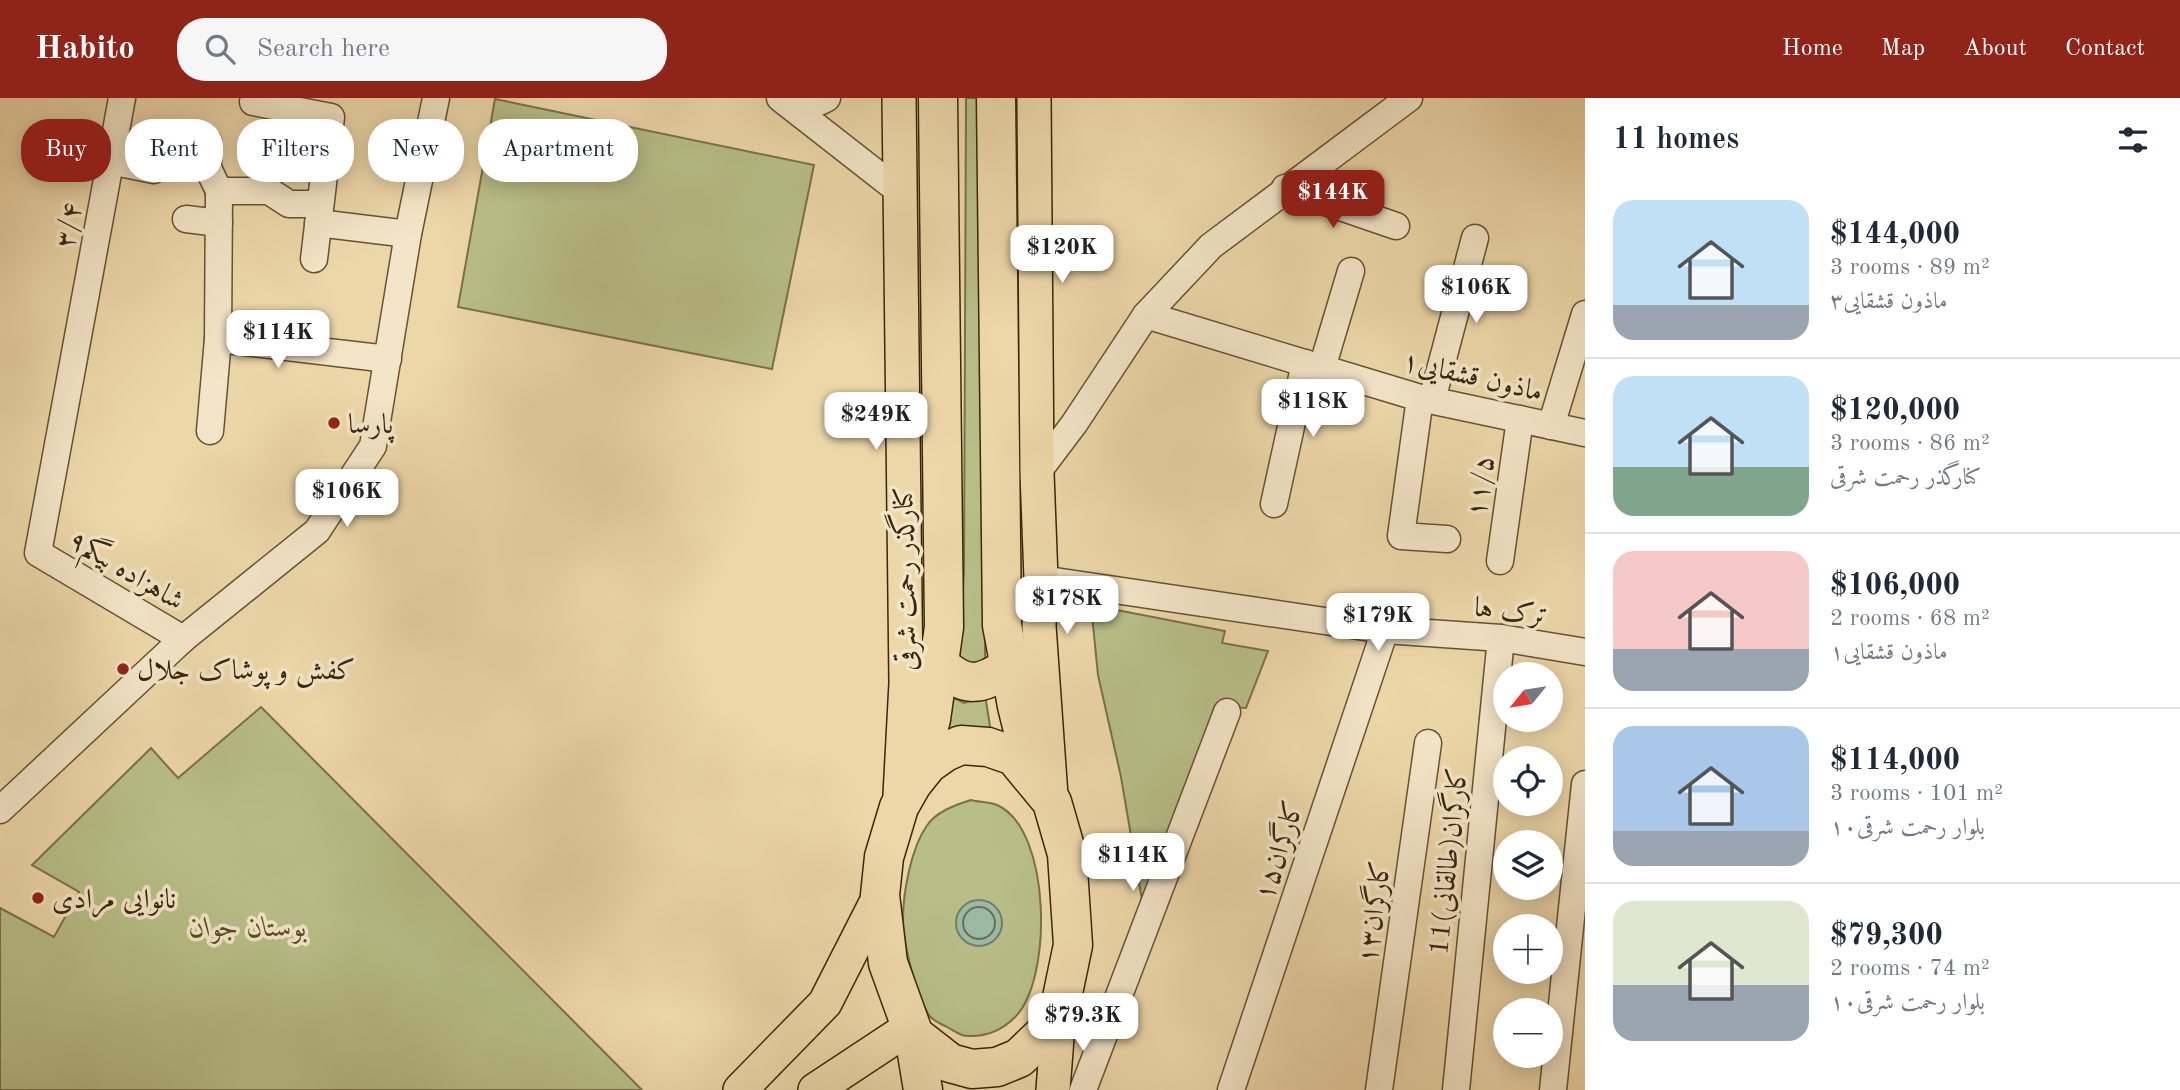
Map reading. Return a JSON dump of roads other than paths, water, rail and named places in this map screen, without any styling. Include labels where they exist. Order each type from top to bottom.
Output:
[{"type":"highway","points":[[923,1090],[912,1032],[888,963],[880,895],[884,857],[931,719],[944,627],[938,98]]},
{"type":"highway","points":[[996,98],[1002,625],[1017,706],[1067,854],[1073,919],[1072,959],[1051,1024],[1025,1090]]},
{"type":"highway","points":[[939,664],[952,677],[963,682],[979,682],[1010,666]]},
{"type":"highway","points":[[905,796],[928,764],[961,745],[988,747],[1014,755],[1044,790]]},
{"type":"highway","points":[[912,1032],[950,1063],[972,1069],[997,1067],[1019,1058],[1051,1024]]},
{"type":"main road","name":"کنارگذر رحمت شرقی","points":[[899,98],[905,796]]},
{"type":"main road","points":[[1034,98],[1037,473],[1041,579],[1039,626],[1044,790]]},
{"type":"main road","points":[[740,1090],[825,1003],[880,895]]},
{"type":"main road","points":[[1051,1024],[1054,1090]]},
{"type":"main road","points":[[815,1090],[912,1032]]},
{"type":"main road","points":[[776,1054],[797,1057],[806,1073],[808,1090]]},
{"type":"street","name":"۳/۴","points":[[111,156],[122,98]]},
{"type":"street","points":[[0,810],[183,639],[317,531],[373,446],[408,234],[436,98]]},
{"type":"street","points":[[780,98],[899,191]]},
{"type":"street","points":[[786,98],[807,104],[821,102],[827,98]]},
{"type":"street","points":[[1037,473],[1074,424],[1146,315],[1211,246],[1285,188],[1409,98]]},
{"type":"street","points":[[253,102],[331,117],[314,259]]},
{"type":"street","name":"۳/۴","points":[[38,552],[106,182]]},
{"type":"street","points":[[210,431],[218,339],[219,191],[215,182]]},
{"type":"street","points":[[1285,188],[1396,226]]},
{"type":"street","points":[[219,191],[269,191],[289,204],[319,214],[408,234]]},
{"type":"street","points":[[186,219],[219,223]]},
{"type":"street","points":[[1447,540],[1401,536],[1426,399],[1475,238]]},
{"type":"street","points":[[1274,504],[1313,365],[1351,271]]},
{"type":"street","points":[[1551,426],[1585,314]]},
{"type":"street","name":"ماذون قشقایی۱","points":[[1146,315],[1426,399],[1585,433]]},
{"type":"street","points":[[218,339],[388,359]]},
{"type":"street","name":"۱۱/۵","points":[[1500,561],[1520,419]]},
{"type":"street","name":"شاهزاده بیگم۹","points":[[38,552],[183,639]]},
{"type":"street","name":"ترک ها","points":[[1041,579],[1385,630],[1501,638],[1585,652]]},
{"type":"street","name":"۱۵کارگران","points":[[1231,1090],[1385,630]]},
{"type":"street","name":"11کارگران(طالقانی)","points":[[1456,1090],[1501,638]]},
{"type":"street","points":[[1083,1090],[1227,712]]},
{"type":"street","name":"کارگران۱۳","points":[[1379,1090],[1428,743]]},
{"type":"street","points":[[1553,1090],[1585,785]]},
{"type":"water","points":[[979,900],[996,906],[1002,923],[996,940],[979,946],[962,940],[956,923],[962,906]]},
{"type":"place","name":"پارسا","points":[[334,423]]},
{"type":"place","name":"کفش و پوشاک جلال","points":[[123,669]]},
{"type":"place","name":"نانوایی مرادی","points":[[38,898]]},
{"type":"park label","name":"بوستان جوان","points":[[248,926]]}]
